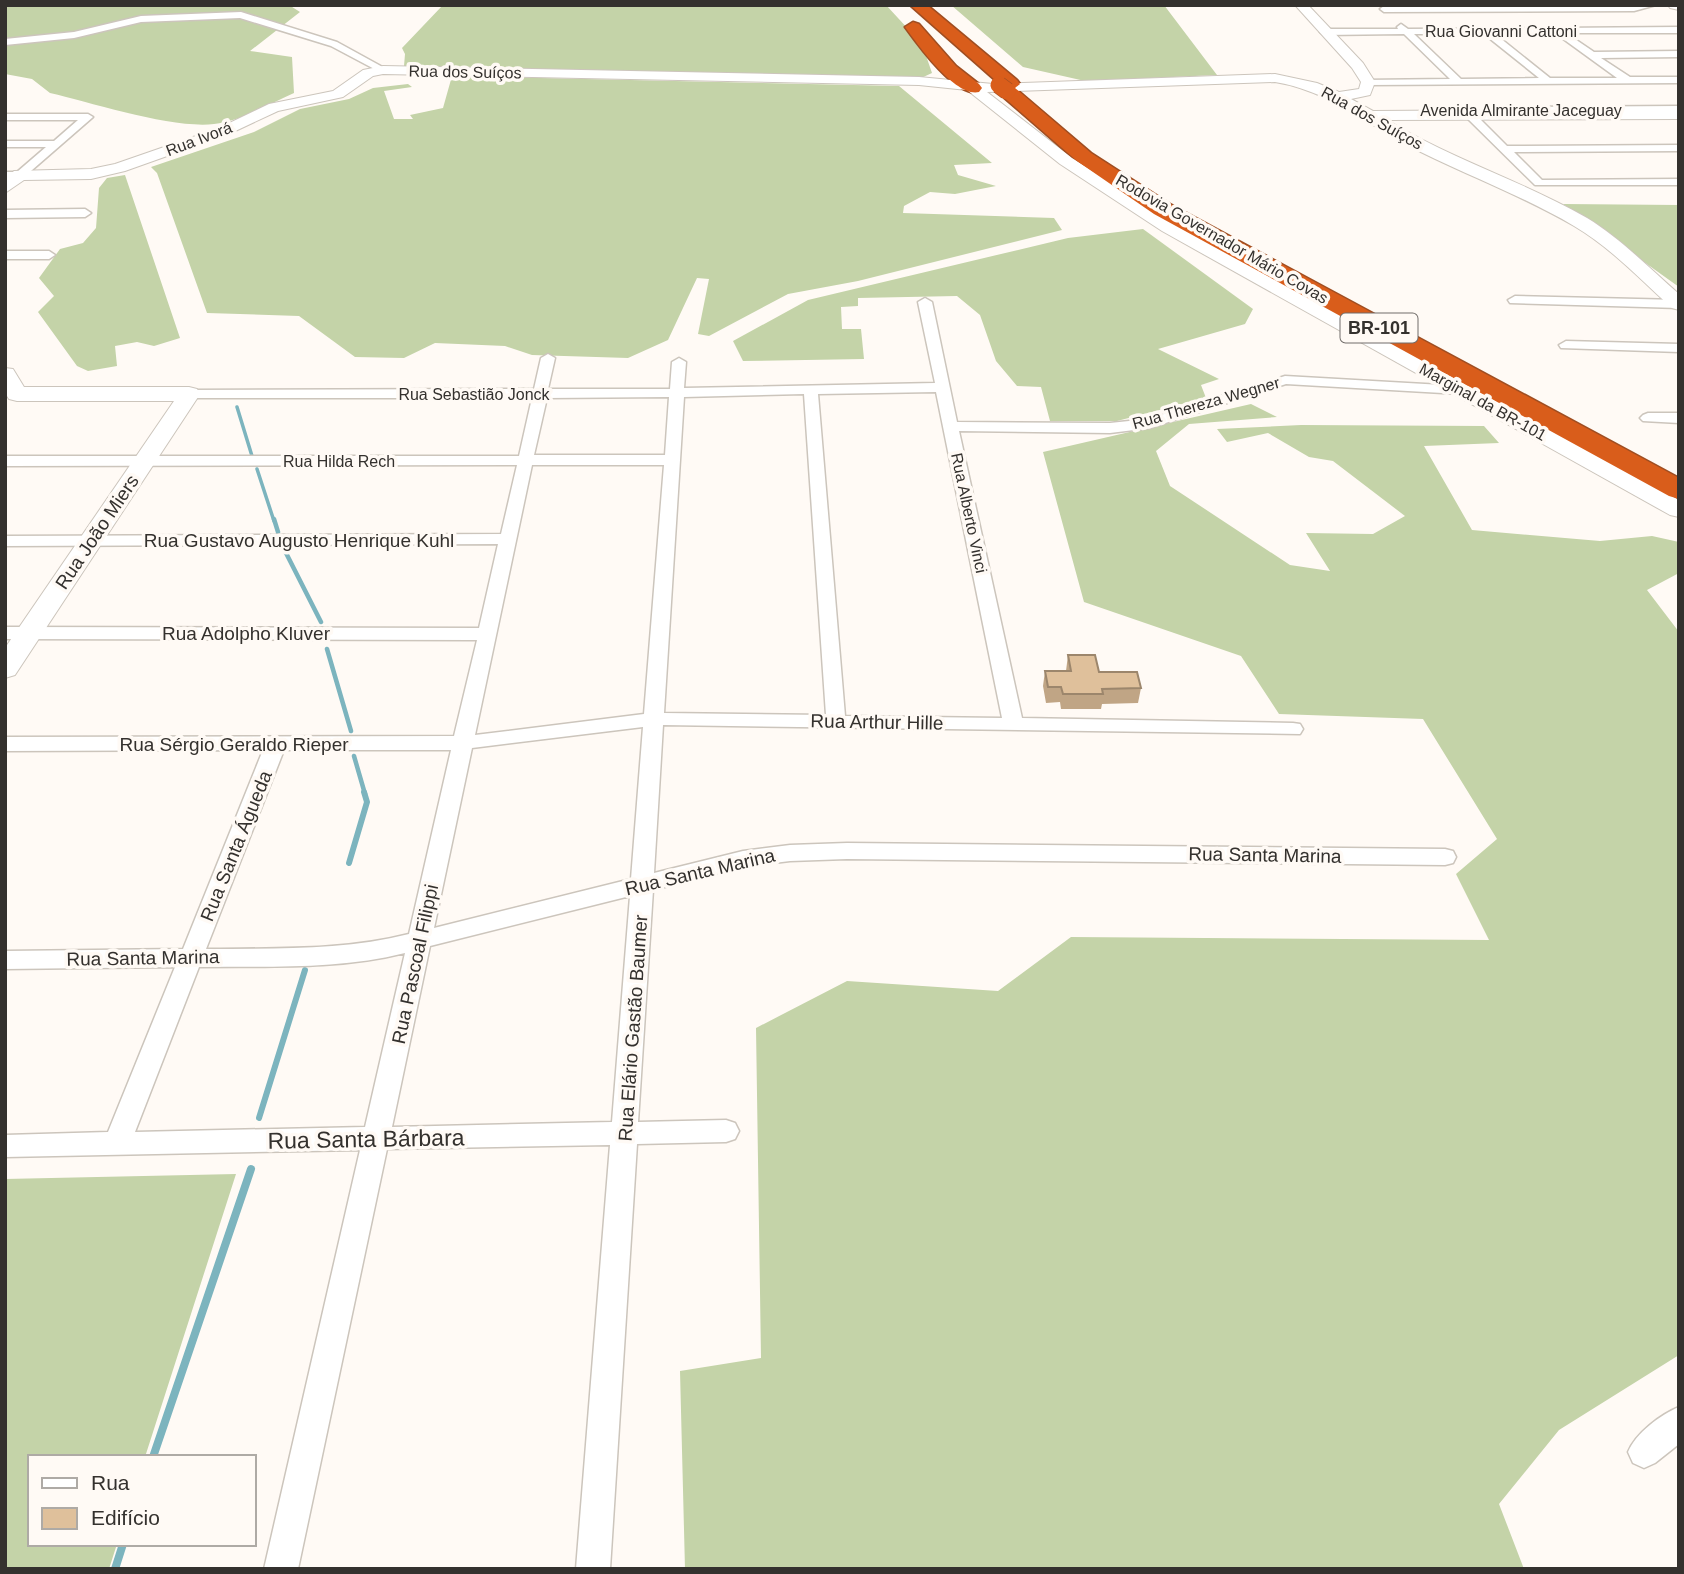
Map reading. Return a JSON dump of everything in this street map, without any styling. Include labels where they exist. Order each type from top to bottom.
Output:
[{"type":"highway","points":[[898,5],[904,18],[965,83]]},
{"type":"highway","name":"Rodovia Governador Mário Covas","points":[[906,5],[1009,88]]},
{"type":"highway","name":"Rodovia Governador Mário Covas","points":[[917,5],[1084,157],[1162,209],[1676,480]]},
{"type":"street","points":[[1301,5],[1358,66],[1368,82]]},
{"type":"street","points":[[1382,7],[1527,9],[1634,8],[1653,5]]},
{"type":"street","points":[[1382,7],[1458,81]]},
{"type":"street","points":[[1527,9],[1675,111]]},
{"type":"street","name":"Rua dos Suíços","points":[[5,42],[74,35],[141,19],[242,15],[334,44],[383,70],[965,83],[1275,78],[1305,83],[1338,97],[1431,151],[1586,226],[1605,239],[1679,304]]},
{"type":"street","name":"Rua Giovanni Cattoni","points":[[1324,32],[1679,30]]},
{"type":"street","points":[[1486,31],[1547,80]]},
{"type":"street","points":[[1591,55],[1679,54]]},
{"type":"street","name":"Rua Ivorá","points":[[12,175],[107,172],[224,131],[275,107],[338,94],[368,74],[383,70]]},
{"type":"street","points":[[1368,82],[1679,80]]},
{"type":"street","points":[[1338,97],[1364,92],[1368,82]]},
{"type":"street","name":"Marginal da BR-101","points":[[965,83],[1026,132],[1126,202],[1679,510]]},
{"type":"street","name":"Avenida Almirante Jaceguay","points":[[1367,114],[1675,111]]},
{"type":"street","name":"Avenida Almirante Jaceguay","points":[[1367,114],[1675,111]]},
{"type":"street","points":[[1470,115],[1539,184],[1679,182]]},
{"type":"street","points":[[5,117],[88,117],[57,144],[12,175],[5,188]]},
{"type":"street","points":[[5,144],[57,144]]},
{"type":"street","points":[[1504,149],[1679,148]]},
{"type":"street","points":[[5,214],[85,213]]},
{"type":"street","points":[[5,256],[49,255]]},
{"type":"street","points":[[1515,300],[1679,304]]},
{"type":"street","name":"Rua Alberto Vinci","points":[[925,302],[1013,724]]},
{"type":"street","points":[[1566,345],[1679,348]]},
{"type":"street","name":"Rua Pascoal Filippi","points":[[281,1569],[548,358]]},
{"type":"street","name":"Rua Elário Gastão Baumer","points":[[593,1569],[679,362]]},
{"type":"street","points":[[5,374],[11,394]]},
{"type":"street","name":"Rua Thereza Wegner","points":[[951,426],[1136,426],[1269,384],[1296,379],[1460,390]]},
{"type":"street","name":"Rua Sebastião Jonck","points":[[11,394],[811,392],[943,387]]},
{"type":"street","points":[[811,392],[836,722]]},
{"type":"street","name":"Rua João Miers","points":[[5,669],[17,633],[92,541],[189,394]]},
{"type":"street","points":[[1648,418],[1679,418]]},
{"type":"street","name":"Rua Hilda Rech","points":[[5,461],[672,460]]},
{"type":"street","name":"Rua Gustavo Augusto Henrique Kuhl","points":[[5,541],[508,539]]},
{"type":"street","name":"Rua Adolpho Kluver","points":[[17,633],[487,634]]},
{"type":"street","name":"Rua Arthur Hille","points":[[463,743],[654,719],[1293,729]]},
{"type":"street","name":"Rua Sérgio Geraldo Rieper","points":[[5,744],[463,743]]},
{"type":"street","name":"Rua Santa Águeda","points":[[117,1143],[276,744]]},
{"type":"street","name":"Rua Santa Marina","points":[[5,960],[351,955],[420,941],[743,859],[816,851],[1445,857]]},
{"type":"street","name":"Rua Santa Bárbara","points":[[5,1146],[726,1131]]},
{"type":"street","points":[[1644,1452],[1679,1423]]},
{"type":"green space","points":[[5,5],[289,5],[300,12],[250,51],[292,57],[294,93],[235,119],[197,125],[155,119],[50,93],[32,79],[5,74]]},
{"type":"green space","points":[[443,5],[886,5],[922,44],[932,73],[919,79],[404,66],[405,54],[402,48]]},
{"type":"green space","points":[[951,5],[1164,5],[1217,75],[1085,81],[1023,67]]},
{"type":"green space","points":[[452,76],[899,86],[992,163],[954,165],[958,175],[996,186],[955,194],[930,192],[904,206],[903,213],[1054,218],[1062,230],[858,281],[788,294],[709,336],[698,334],[709,279],[697,278],[668,340],[628,358],[532,355],[505,346],[435,343],[404,358],[355,357],[299,316],[207,313],[157,173],[151,167],[254,132],[300,109],[349,99],[373,88],[408,84],[412,87],[384,91],[394,119],[413,119],[410,115],[443,108]]},
{"type":"green space","points":[[125,175],[180,338],[154,346],[137,342],[115,346],[117,366],[88,371],[77,366],[38,312],[54,296],[39,278],[60,249],[83,243],[96,228],[99,188],[107,178]]},
{"type":"green space","points":[[1563,204],[1679,205],[1679,287]]},
{"type":"green space","points":[[1143,229],[1253,309],[1245,324],[1158,349],[1219,379],[1201,385],[1206,398],[1117,421],[1050,421],[1041,387],[1017,386],[996,361],[980,315],[957,296],[858,298],[858,306],[841,307],[842,329],[861,329],[864,359],[743,361],[733,341],[808,300],[1068,238]]},
{"type":"green space","points":[[1251,404],[1277,417],[1189,424],[1156,451],[1170,486],[1290,565],[1330,571],[1306,533],[1373,534],[1405,516],[1333,461],[1309,457],[1268,433],[1227,442],[1217,429],[1301,425],[1484,426],[1499,443],[1424,446],[1472,530],[1600,541],[1652,536],[1679,542],[1679,573],[1647,590],[1679,632],[1679,1355],[1559,1430],[1499,1504],[1524,1569],[685,1569],[680,1371],[761,1358],[756,1028],[847,981],[998,991],[1071,937],[1489,940],[1456,874],[1497,839],[1423,719],[1279,714],[1241,656],[1084,602],[1043,452]]},
{"type":"green space","points":[[236,1174],[146,1455],[28,1455],[28,1546],[116,1546],[109,1569],[5,1569],[5,1179]]},
{"type":"building","points":[[1068,655],[1095,655],[1099,672],[1137,672],[1141,688],[1102,689],[1103,694],[1063,694],[1061,687],[1048,687],[1045,671],[1071,671]]},
{"type":"waterway","points":[[237,407],[252,456]]},
{"type":"waterway","points":[[257,469],[274,521]]},
{"type":"waterway","points":[[274,519],[278,532]]},
{"type":"waterway","points":[[285,551],[321,622]]},
{"type":"waterway","points":[[327,649],[351,731]]},
{"type":"waterway","points":[[354,756],[365,794]]},
{"type":"waterway","points":[[349,863],[367,802],[364,792]]},
{"type":"waterway","points":[[259,1118],[305,970]]},
{"type":"waterway","points":[[154,1455],[251,1169]]},
{"type":"waterway","points":[[115,1569],[122,1546]]}]
